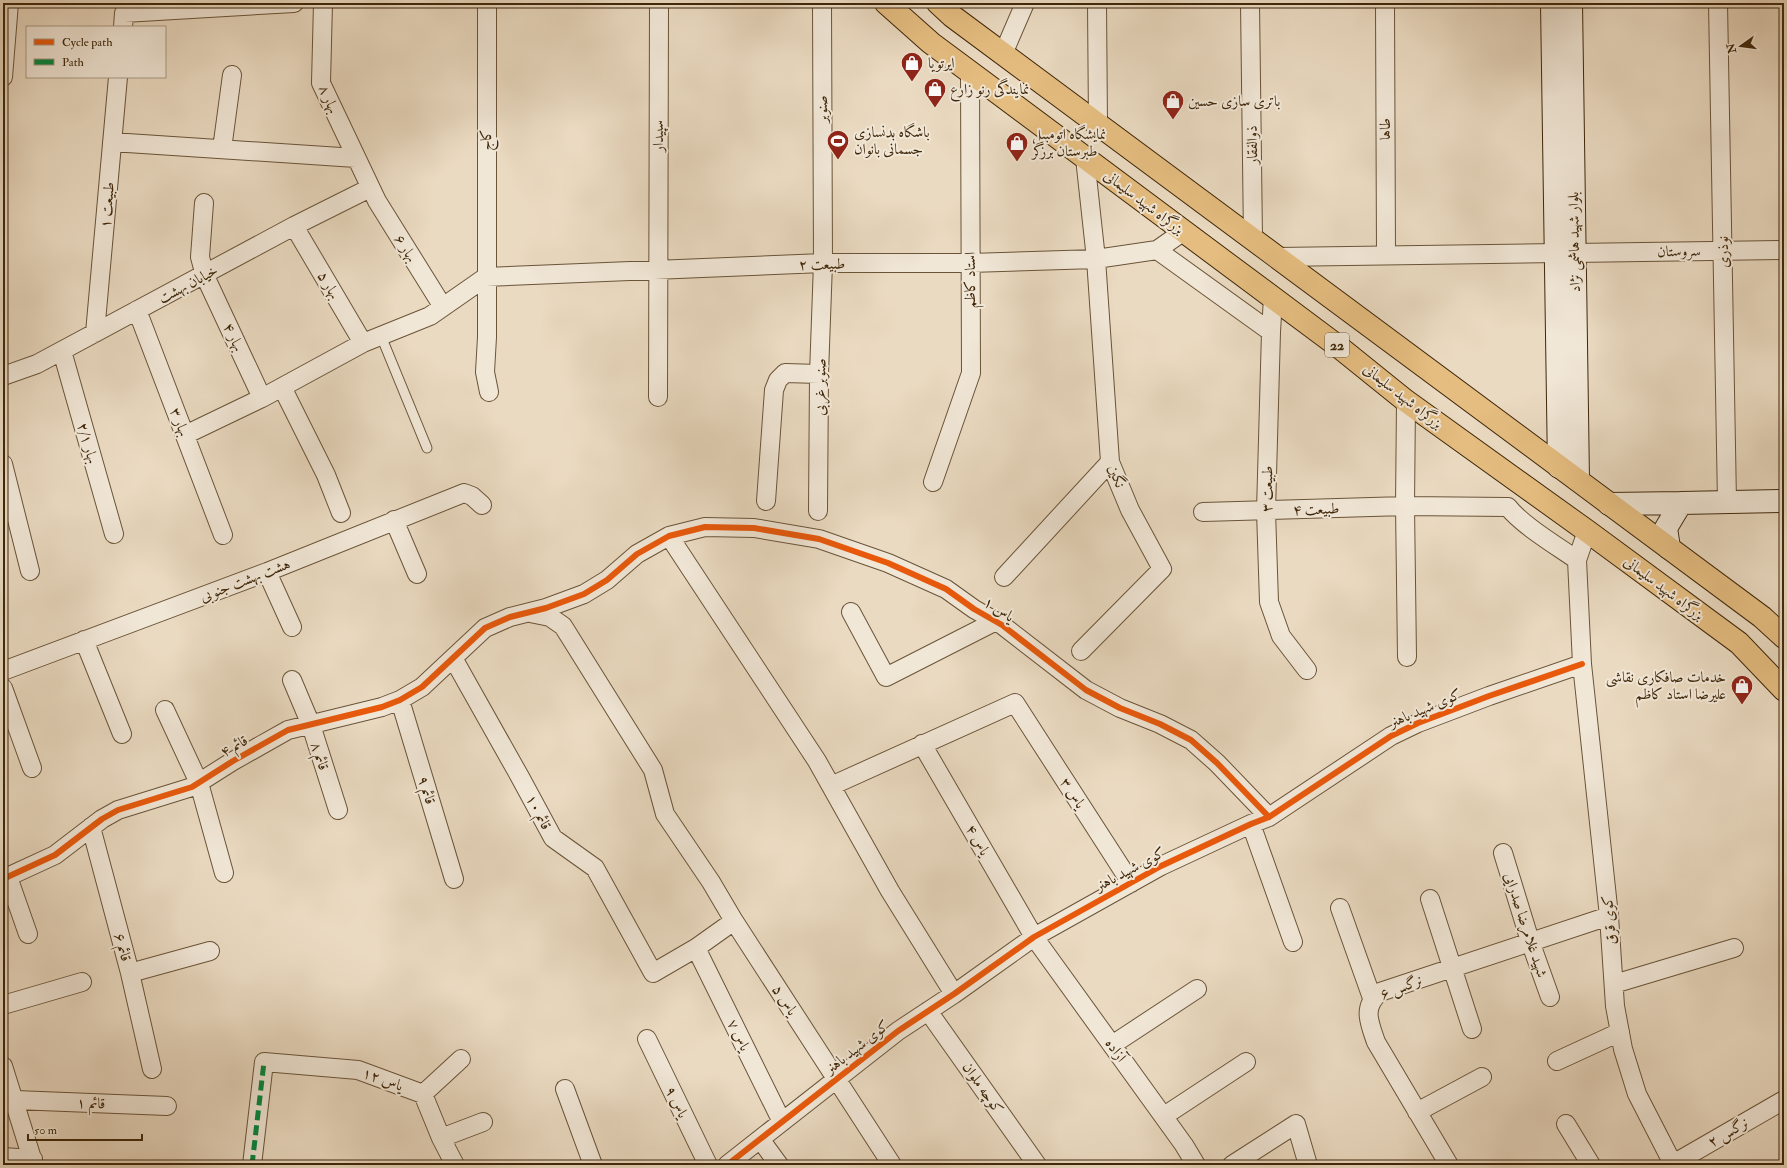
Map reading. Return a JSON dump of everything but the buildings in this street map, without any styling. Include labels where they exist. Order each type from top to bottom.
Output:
[{"type":"highway","name":"بزرگراه شهید سلیمانی","points":[[886,3],[931,43],[1273,297],[1339,347],[1406,401],[1587,531],[1739,643],[1784,690]]},
{"type":"highway","name":"22","points":[[947,7],[1003,54],[1762,617],[1784,637]]},
{"type":"main road","name":"بلوار شهید هاشمی نژاد","points":[[1552,3],[1565,253],[1568,406],[1578,480]]},
{"type":"main road","name":"بلوار شهید هاشمی نژاد","points":[[1565,253],[1571,3]]},
{"type":"main road","name":"بلوار شهید هاشمی نژاد","points":[[1559,467],[1568,406]]},
{"type":"main road","points":[[1609,504],[1784,501]]},
{"type":"main road","points":[[1669,548],[1666,528],[1681,503]]},
{"type":"street","points":[[3,77],[9,3]]},
{"type":"street","points":[[123,26],[124,13],[294,3]]},
{"type":"street","name":"بهار ۸","points":[[322,3],[321,83],[370,188]]},
{"type":"street","name":"کاج","points":[[487,3],[487,337],[485,372],[489,392]]},
{"type":"street","name":"سپیدار","points":[[658,3],[658,396]]},
{"type":"street","name":"صنوبر","points":[[822,3],[823,263]]},
{"type":"street","points":[[1003,54],[1025,3]]},
{"type":"street","points":[[1097,3],[1098,124]]},
{"type":"street","name":"ذوالفقار","points":[[1250,3],[1253,239]]},
{"type":"street","name":"طاها","points":[[1385,3],[1386,255]]},
{"type":"street","name":"نوذری","points":[[1718,3],[1727,502]]},
{"type":"street","name":"استاد کاظم","points":[[933,482],[971,373],[970,72]]},
{"type":"street","points":[[222,149],[232,75]]},
{"type":"street","name":"طبیعت ۱","points":[[95,333],[118,78]]},
{"type":"street","points":[[112,142],[356,158]]},
{"type":"street","name":"نگین","points":[[1081,651],[1162,569],[1130,510],[1110,462],[1096,259],[1085,158]]},
{"type":"street","name":"خیابان بهشت","points":[[3,376],[37,364],[205,276],[294,226],[370,188]]},
{"type":"street","name":"بهار ۶","points":[[370,188],[443,306]]},
{"type":"street","name":"بهار ۴","points":[[204,203],[200,257],[205,276],[262,398]]},
{"type":"street","name":"بهار ۵","points":[[294,226],[363,343]]},
{"type":"street","points":[[1184,231],[1157,250],[1270,332]]},
{"type":"street","name":"طبیعت ۲","points":[[486,277],[823,263],[970,263],[1096,259],[1157,250]]},
{"type":"street","name":"سروستان","points":[[1277,257],[1784,250]]},
{"type":"street","name":"صنوبر غربی","points":[[818,511],[819,374],[823,263]]},
{"type":"street","points":[[185,435],[262,398],[363,343],[430,316],[486,277]]},
{"type":"street","name":"طبیعت ٣","points":[[1273,297],[1270,332],[1266,511],[1269,602],[1281,636],[1307,670]]},
{"type":"street","name":"بهار ۳","points":[[138,310],[223,534]]},
{"type":"street","name":"بهار ۲/۱","points":[[62,351],[114,534]]},
{"type":"street","points":[[766,500],[774,390],[778,380],[785,373],[819,374]]},
{"type":"street","points":[[282,387],[326,475],[341,513]]},
{"type":"street","points":[[1406,401],[1405,506],[1407,657]]},
{"type":"street","points":[[1004,577],[1110,462]]},
{"type":"street","points":[[3,464],[30,571]]},
{"type":"street","name":"هشت بهشت جنوبی","points":[[3,671],[267,572],[464,493],[472,496],[482,505]]},
{"type":"street","name":"طبیعت ۴","points":[[1203,512],[1405,506],[1508,507],[1530,526],[1577,560]]},
{"type":"street","points":[[394,520],[417,574]]},
{"type":"street","name":"یاس ۱","points":[[528,612],[546,608],[584,594],[607,580],[637,554],[669,536],[705,527],[754,528],[819,540],[888,563],[946,589],[996,621],[1086,690],[1120,708],[1160,724],[1192,740],[1217,763],[1269,817]]},
{"type":"street","points":[[1582,664],[1577,560],[1587,531]]},
{"type":"street","points":[[669,536],[817,761],[890,891],[954,994]]},
{"type":"street","points":[[267,572],[292,627]]},
{"type":"street","name":"قائم ۴","points":[[6,878],[55,855],[91,827],[118,810],[171,794],[199,783],[273,737],[288,730],[382,707],[400,700],[422,687],[485,628],[510,617],[528,612]]},
{"type":"street","name":"یاس ۵","points":[[528,612],[550,617],[563,626],[653,770],[665,814],[711,882],[734,921],[892,1165]]},
{"type":"street","points":[[851,612],[886,677],[996,621]]},
{"type":"street","points":[[84,640],[122,734]]},
{"type":"street","name":"قائم ۱۰","points":[[453,658],[520,777],[552,838],[595,868],[653,973],[696,948]]},
{"type":"street","name":"کوی شهید باهنر","points":[[727,1165],[898,1031],[954,994],[1034,937],[1161,866],[1269,817],[1391,736],[1418,722],[1582,664]]},
{"type":"street","name":"کوی قرق","points":[[1582,664],[1620,1032],[1623,1048],[1637,1094],[1672,1164]]},
{"type":"street","name":"قائم ۸","points":[[292,680],[311,725],[338,810]]},
{"type":"street","points":[[3,688],[32,768]]},
{"type":"street","name":"قائم ۹","points":[[400,700],[454,879]]},
{"type":"street","name":"یاس ۳","points":[[922,744],[1015,702],[1131,883]]},
{"type":"street","points":[[165,710],[199,783],[224,873]]},
{"type":"street","points":[[831,786],[922,744]]},
{"type":"street","name":"یاس ۴","points":[[922,744],[1034,937]]},
{"type":"street","points":[[1251,824],[1293,942]]},
{"type":"street","name":"قائم ۶","points":[[91,827],[130,973],[152,1069]]},
{"type":"street","name":"شهید غلامرضا صدرایی","points":[[1503,853],[1530,941],[1550,996]]},
{"type":"street","points":[[6,878],[28,934]]},
{"type":"street","points":[[1430,899],[1472,1029]]},
{"type":"street","points":[[1340,908],[1372,998]]},
{"type":"street","name":"نرگس ۶","points":[[1449,1165],[1376,1042],[1369,1023],[1368,1007],[1372,998],[1380,992],[1609,916]]},
{"type":"street","points":[[696,948],[734,921]]},
{"type":"street","name":"آزاده","points":[[1034,937],[1164,1116],[1196,1165]]},
{"type":"street","name":"یاس ۷","points":[[696,948],[782,1122]]},
{"type":"street","points":[[1614,984],[1734,948]]},
{"type":"street","points":[[130,973],[210,951]]},
{"type":"street","points":[[3,1004],[82,982]]},
{"type":"street","points":[[1112,1045],[1197,989]]},
{"type":"street","name":"کوچه ملوان","points":[[928,1011],[1037,1165]]},
{"type":"street","points":[[1557,1061],[1620,1032]]},
{"type":"street","name":"یاس ۹","points":[[647,1039],[708,1165]]},
{"type":"street","points":[[423,1094],[461,1059]]},
{"type":"street","name":"یاس ۱۲","points":[[252,1165],[264,1062],[358,1070],[423,1094],[441,1138],[455,1165]]},
{"type":"street","points":[[1164,1116],[1246,1062]]},
{"type":"street","points":[[3,1066],[34,1162],[3,1157]]},
{"type":"street","points":[[1418,1112],[1482,1078]]},
{"type":"street","points":[[565,1089],[593,1165]]},
{"type":"street","name":"قائم ۱","points":[[14,1100],[167,1106]]},
{"type":"street","name":"نرگس ۲","points":[[1672,1164],[1784,1100]]},
{"type":"street","points":[[441,1138],[483,1122]]},
{"type":"street","points":[[1232,1165],[1296,1124],[1308,1165]]},
{"type":"street","points":[[1566,1124],[1591,1165]]},
{"type":"street","points":[[760,1139],[779,1165]]},
{"type":"lane","points":[[381,336],[427,448]]},
{"type":"marked path","points":[[252,1165],[264,1062]]},
{"type":"cycle path","points":[[3,879],[55,855],[102,819],[118,810],[192,787],[233,761],[288,730],[382,707],[400,700],[422,687],[485,628],[510,617],[546,608],[584,594],[607,580],[637,554],[669,536],[705,527],[754,528],[819,539],[888,563],[946,589],[974,609],[1002,625],[1086,690],[1120,708],[1160,724],[1191,740],[1217,763],[1269,817]]},
{"type":"cycle path","points":[[727,1165],[898,1031],[954,994],[1034,937],[1161,866],[1269,817],[1391,736],[1418,723],[1489,696],[1582,664]]},
{"type":"place","name":"ایرتویا","points":[[912,82]]},
{"type":"place","name":"نمایندگی رنو زارع","points":[[935,108]]},
{"type":"place","name":"باتری سازی حسین","points":[[1173,120]]},
{"type":"place","name":"باشگاه بدنسازی جسمانی بانوان","points":[[838,160]]},
{"type":"place","name":"نمایشگاه اتومبیل طبرستان برزگر","points":[[1017,162]]},
{"type":"place","name":"خدمات صافکاری نقاشی علیرضا استاد کاظم","points":[[1742,706]]}]
